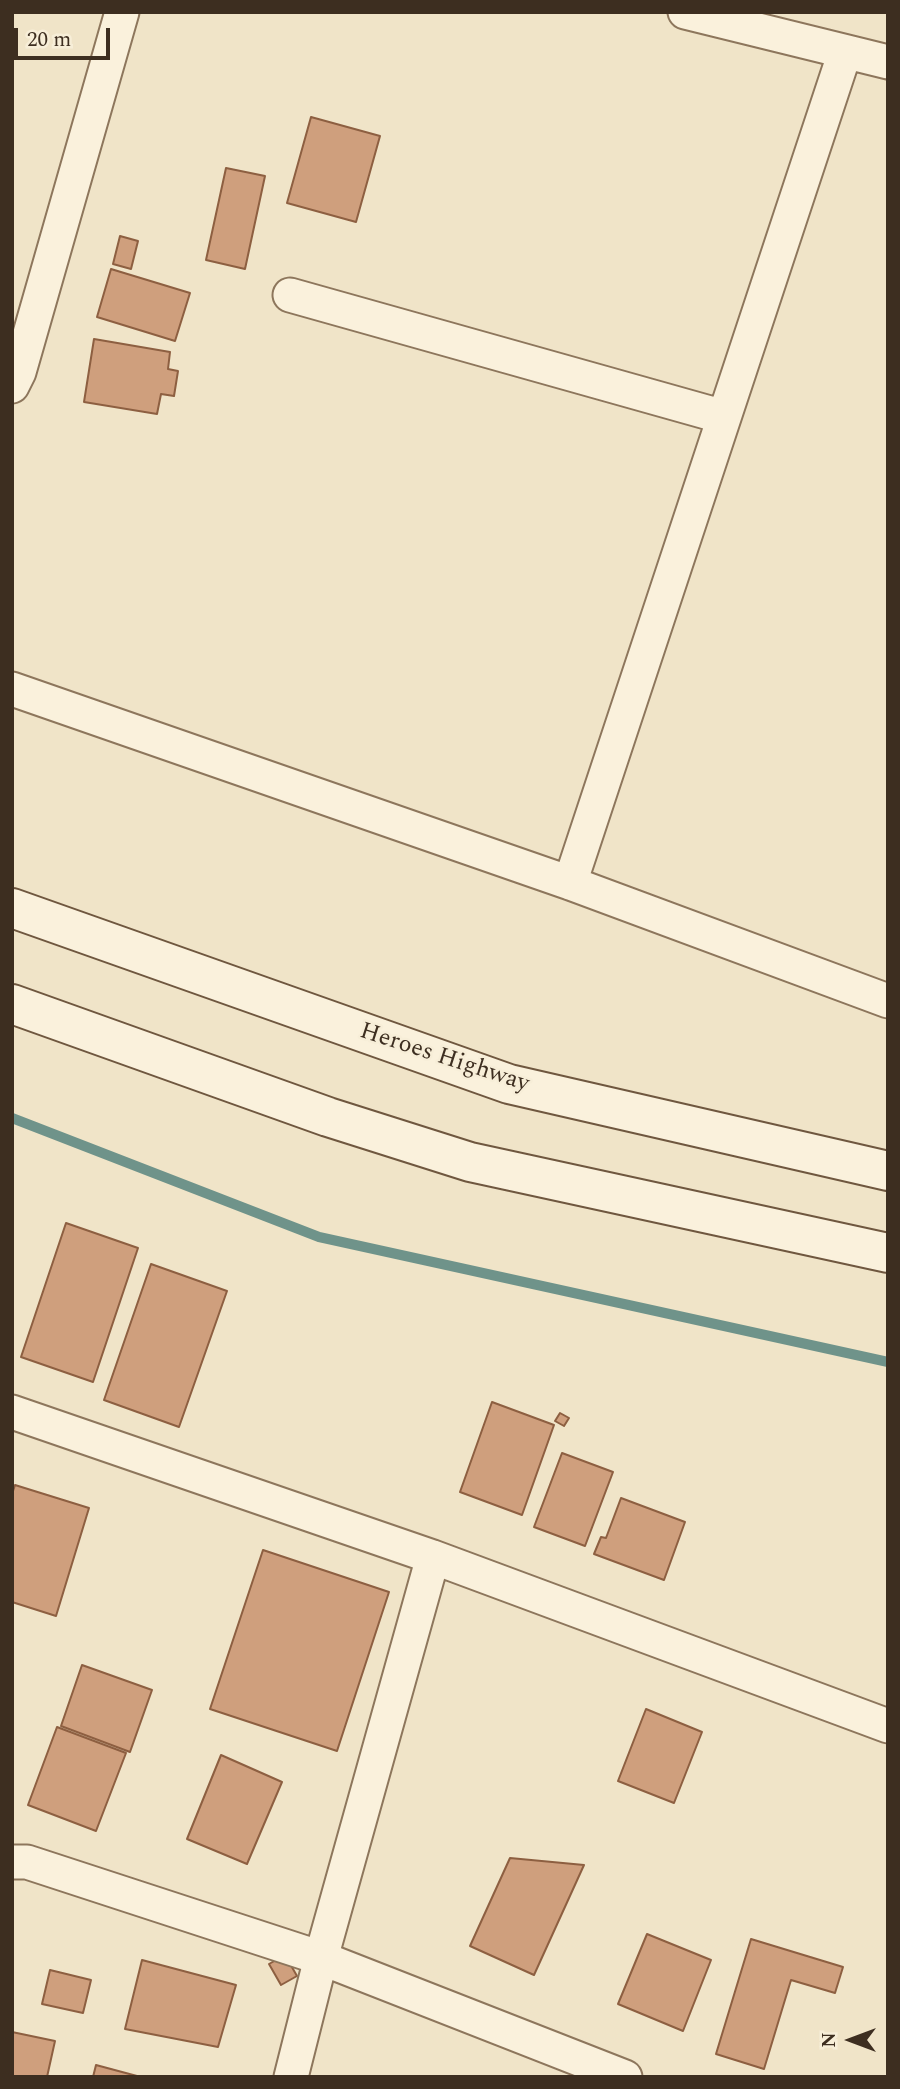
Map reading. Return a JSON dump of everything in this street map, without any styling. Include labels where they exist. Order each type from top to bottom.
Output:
[{"type":"main road","name":"Heroes Highway","points":[[12,908],[509,1084],[888,1171]]},
{"type":"main road","points":[[12,1004],[328,1117],[470,1162],[888,1253]]},
{"type":"street","points":[[12,386],[19,372],[122,12]]},
{"type":"street","points":[[685,12],[888,62]]},
{"type":"street","points":[[570,883],[845,52]]},
{"type":"street","points":[[290,295],[724,416]]},
{"type":"street","points":[[12,689],[570,883],[888,1002]]},
{"type":"street","points":[[12,1412],[433,1557],[888,1726]]},
{"type":"street","points":[[290,2077],[433,1557]]},
{"type":"street","points":[[12,1862],[27,1862],[321,1958],[625,2077]]},
{"type":"building","points":[[311,117],[380,136],[356,222],[287,203]]},
{"type":"building","points":[[226,168],[265,176],[245,269],[206,260]]},
{"type":"building","points":[[120,236],[138,241],[131,269],[113,264]]},
{"type":"building","points":[[111,269],[190,293],[175,341],[97,317]]},
{"type":"building","points":[[94,339],[170,352],[168,369],[178,371],[174,396],[161,394],[157,414],[84,402]]},
{"type":"building","points":[[66,1223],[138,1248],[93,1382],[21,1357]]},
{"type":"building","points":[[151,1264],[227,1291],[179,1427],[104,1400]]},
{"type":"building","points":[[492,1402],[554,1425],[522,1515],[460,1492]]},
{"type":"building","points":[[560,1413],[569,1418],[564,1426],[555,1421]]},
{"type":"building","points":[[562,1453],[613,1472],[585,1546],[534,1527]]},
{"type":"building","points":[[15,1485],[89,1508],[56,1616],[12,1602],[12,1494]]},
{"type":"building","points":[[621,1498],[685,1522],[664,1580],[594,1554],[601,1537],[606,1538]]},
{"type":"building","points":[[263,1550],[389,1592],[337,1751],[210,1709]]},
{"type":"building","points":[[82,1665],[152,1690],[130,1752],[61,1726]]},
{"type":"building","points":[[646,1709],[702,1732],[674,1803],[618,1781]]},
{"type":"building","points":[[57,1727],[126,1753],[96,1831],[28,1805]]},
{"type":"building","points":[[221,1755],[282,1782],[247,1864],[187,1839]]},
{"type":"building","points":[[510,1858],[584,1865],[534,1975],[470,1946]]},
{"type":"building","points":[[647,1934],[711,1960],[683,2031],[618,2004]]},
{"type":"building","points":[[751,1939],[843,1967],[835,1993],[791,1980],[764,2069],[716,2054]]},
{"type":"building","points":[[285,1955],[297,1976],[281,1985],[269,1964]]},
{"type":"building","points":[[142,1960],[236,1985],[218,2047],[125,2029]]},
{"type":"building","points":[[50,1970],[91,1980],[83,2013],[42,2004]]},
{"type":"building","points":[[12,2032],[55,2041],[47,2077],[12,2077]]},
{"type":"building","points":[[96,2065],[137,2076],[137,2077],[93,2077]]},
{"type":"waterway","points":[[12,1118],[319,1237],[888,1362]]}]
